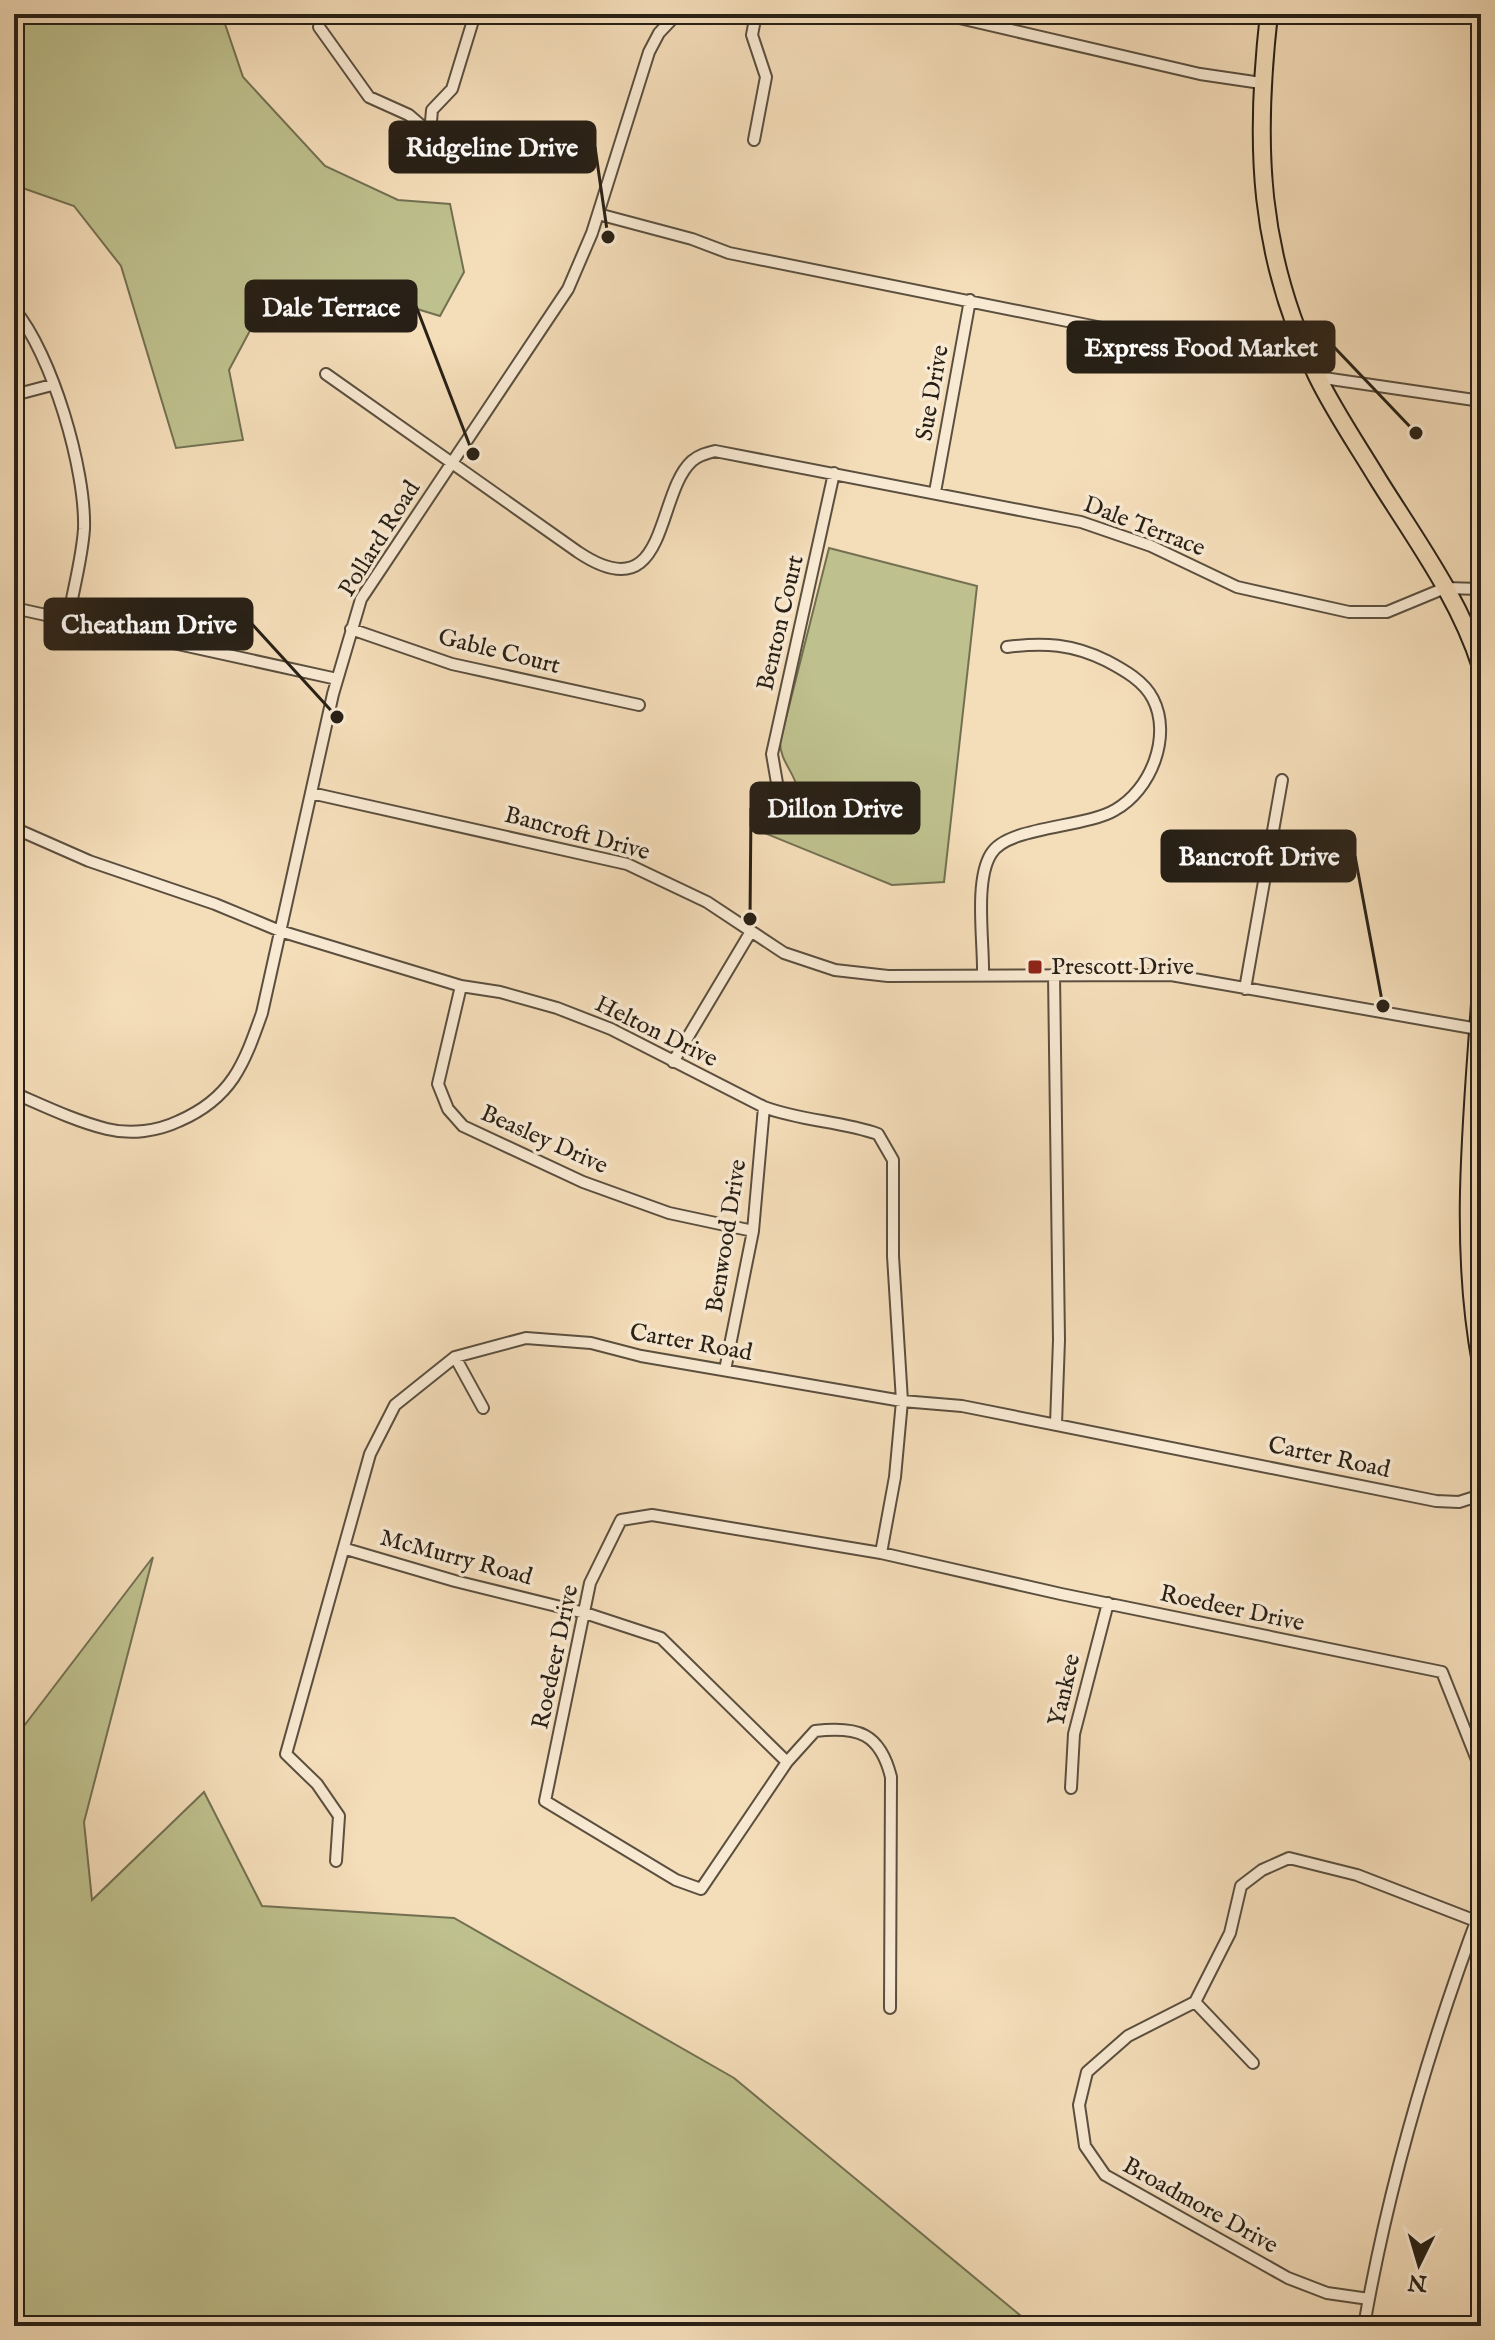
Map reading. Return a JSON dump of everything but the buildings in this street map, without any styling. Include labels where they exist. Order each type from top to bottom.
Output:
[{"type":"main road","points":[[1269,14],[1259,137],[1266,226],[1276,270],[1317,377],[1445,588],[1465,625],[1481,667]]},
{"type":"main road","points":[[1481,989],[1469,1241],[1471,1292],[1481,1363]]},
{"type":"street","points":[[319,27],[369,97],[409,115],[430,133],[432,110],[452,89],[475,14]]},
{"type":"street","name":"Pollard Road","points":[[14,1093],[109,1130],[159,1131],[207,1109],[230,1085],[248,1055],[262,1013],[337,679],[361,599],[568,289],[598,214],[649,52],[659,33],[677,14]]},
{"type":"street","points":[[754,140],[766,77],[752,35],[756,14]]},
{"type":"street","points":[[942,14],[1200,74],[1261,83]]},
{"type":"street","points":[[598,214],[692,239],[729,253],[1112,330]]},
{"type":"street","name":"Sue Drive","points":[[935,492],[970,300]]},
{"type":"street","points":[[14,309],[25,322],[52,385],[73,446],[84,529],[68,620]]},
{"type":"street","name":"Dale Terrace","points":[[326,374],[588,558],[617,567],[630,566],[649,554],[661,532],[681,474],[702,454],[733,452],[1081,522],[1151,546],[1254,593],[1349,612],[1387,612],[1445,588],[1481,589]]},
{"type":"street","points":[[1317,377],[1481,401]]},
{"type":"street","points":[[14,395],[52,385]]},
{"type":"street","name":"Benton Court","points":[[777,783],[772,754],[834,473]]},
{"type":"street","points":[[14,608],[337,679]]},
{"type":"street","name":"Gable Court","points":[[351,629],[452,664],[639,705]]},
{"type":"street","points":[[983,975],[982,905],[985,871],[991,852],[1008,841],[1078,825],[1116,810],[1137,791],[1156,760],[1161,725],[1153,697],[1132,674],[1073,647],[1041,642],[1007,647]]},
{"type":"street","points":[[1245,989],[1282,780]]},
{"type":"street","name":"Bancroft Drive","points":[[311,793],[627,864],[707,902],[784,953],[835,970],[868,975],[1153,974],[1478,1029]]},
{"type":"street","name":"Helton Drive","points":[[14,828],[89,861],[215,904],[280,931],[461,986],[500,992],[557,1008],[611,1029],[764,1107],[791,1117],[856,1126],[878,1134],[893,1160],[893,1256],[902,1401],[895,1477],[881,1553]]},
{"type":"street","points":[[673,1062],[750,933]]},
{"type":"street","points":[[1054,975],[1059,1340],[1056,1424]]},
{"type":"street","name":"Beasley Drive","points":[[461,986],[438,1084],[448,1109],[463,1126],[583,1182],[669,1213],[753,1231]]},
{"type":"street","name":"Benwood Drive","points":[[725,1370],[753,1231],[764,1107]]},
{"type":"street","name":"Carter Road","points":[[336,1861],[339,1816],[317,1784],[286,1754],[346,1549],[370,1454],[395,1405],[455,1357],[526,1338],[591,1343],[641,1356],[902,1401],[962,1406],[1436,1501],[1459,1502],[1481,1495]]},
{"type":"street","points":[[455,1357],[483,1408]]},
{"type":"street","name":"Roedeer Drive","points":[[890,2008],[891,1777],[886,1755],[871,1738],[844,1727],[815,1731],[787,1762],[701,1889],[676,1880],[545,1801],[590,1583],[621,1520],[652,1515],[881,1553],[1442,1672],[1481,1770]]},
{"type":"street","name":"McMurry Road","points":[[346,1549],[455,1581],[585,1613],[661,1638],[787,1762]]},
{"type":"street","name":"Yankee","points":[[1071,1788],[1074,1734],[1108,1603]]},
{"type":"street","points":[[1253,2063],[1195,2002],[1230,1933],[1241,1886],[1262,1870],[1289,1858],[1357,1875],[1478,1922]]},
{"type":"street","points":[[1364,2326],[1390,2191],[1447,1995],[1481,1908]]},
{"type":"street","name":"Broadmore Drive","points":[[1195,2002],[1128,2036],[1087,2072],[1079,2105],[1085,2146],[1105,2175],[1216,2240],[1288,2278],[1327,2293],[1369,2299]]},
{"type":"green space","points":[[14,14],[229,14],[224,21],[243,77],[325,166],[398,200],[450,204],[464,272],[440,316],[325,281],[270,293],[229,370],[243,440],[176,448],[121,266],[74,206],[14,185]]},
{"type":"green space","points":[[829,548],[977,586],[944,882],[892,885],[757,830],[769,804],[788,806],[798,798],[796,783],[783,757],[780,742]]},
{"type":"green space","points":[[153,1557],[84,1822],[92,1900],[204,1792],[262,1906],[454,1918],[734,2078],[1033,2326],[14,2326],[14,1739]]},
{"type":"place","name":"Ridgeline Drive","points":[[608,237]]},
{"type":"place","name":"Express Food Market","points":[[1416,433]]},
{"type":"place","name":"Dale Terrace","points":[[473,454]]},
{"type":"place","name":"Cheatham Drive","points":[[337,717]]},
{"type":"place","name":"Dillon Drive","points":[[750,919]]},
{"type":"place","name":"Prescott Drive","points":[[1035,967]]},
{"type":"place","name":"Bancroft Drive","points":[[1383,1006]]}]
